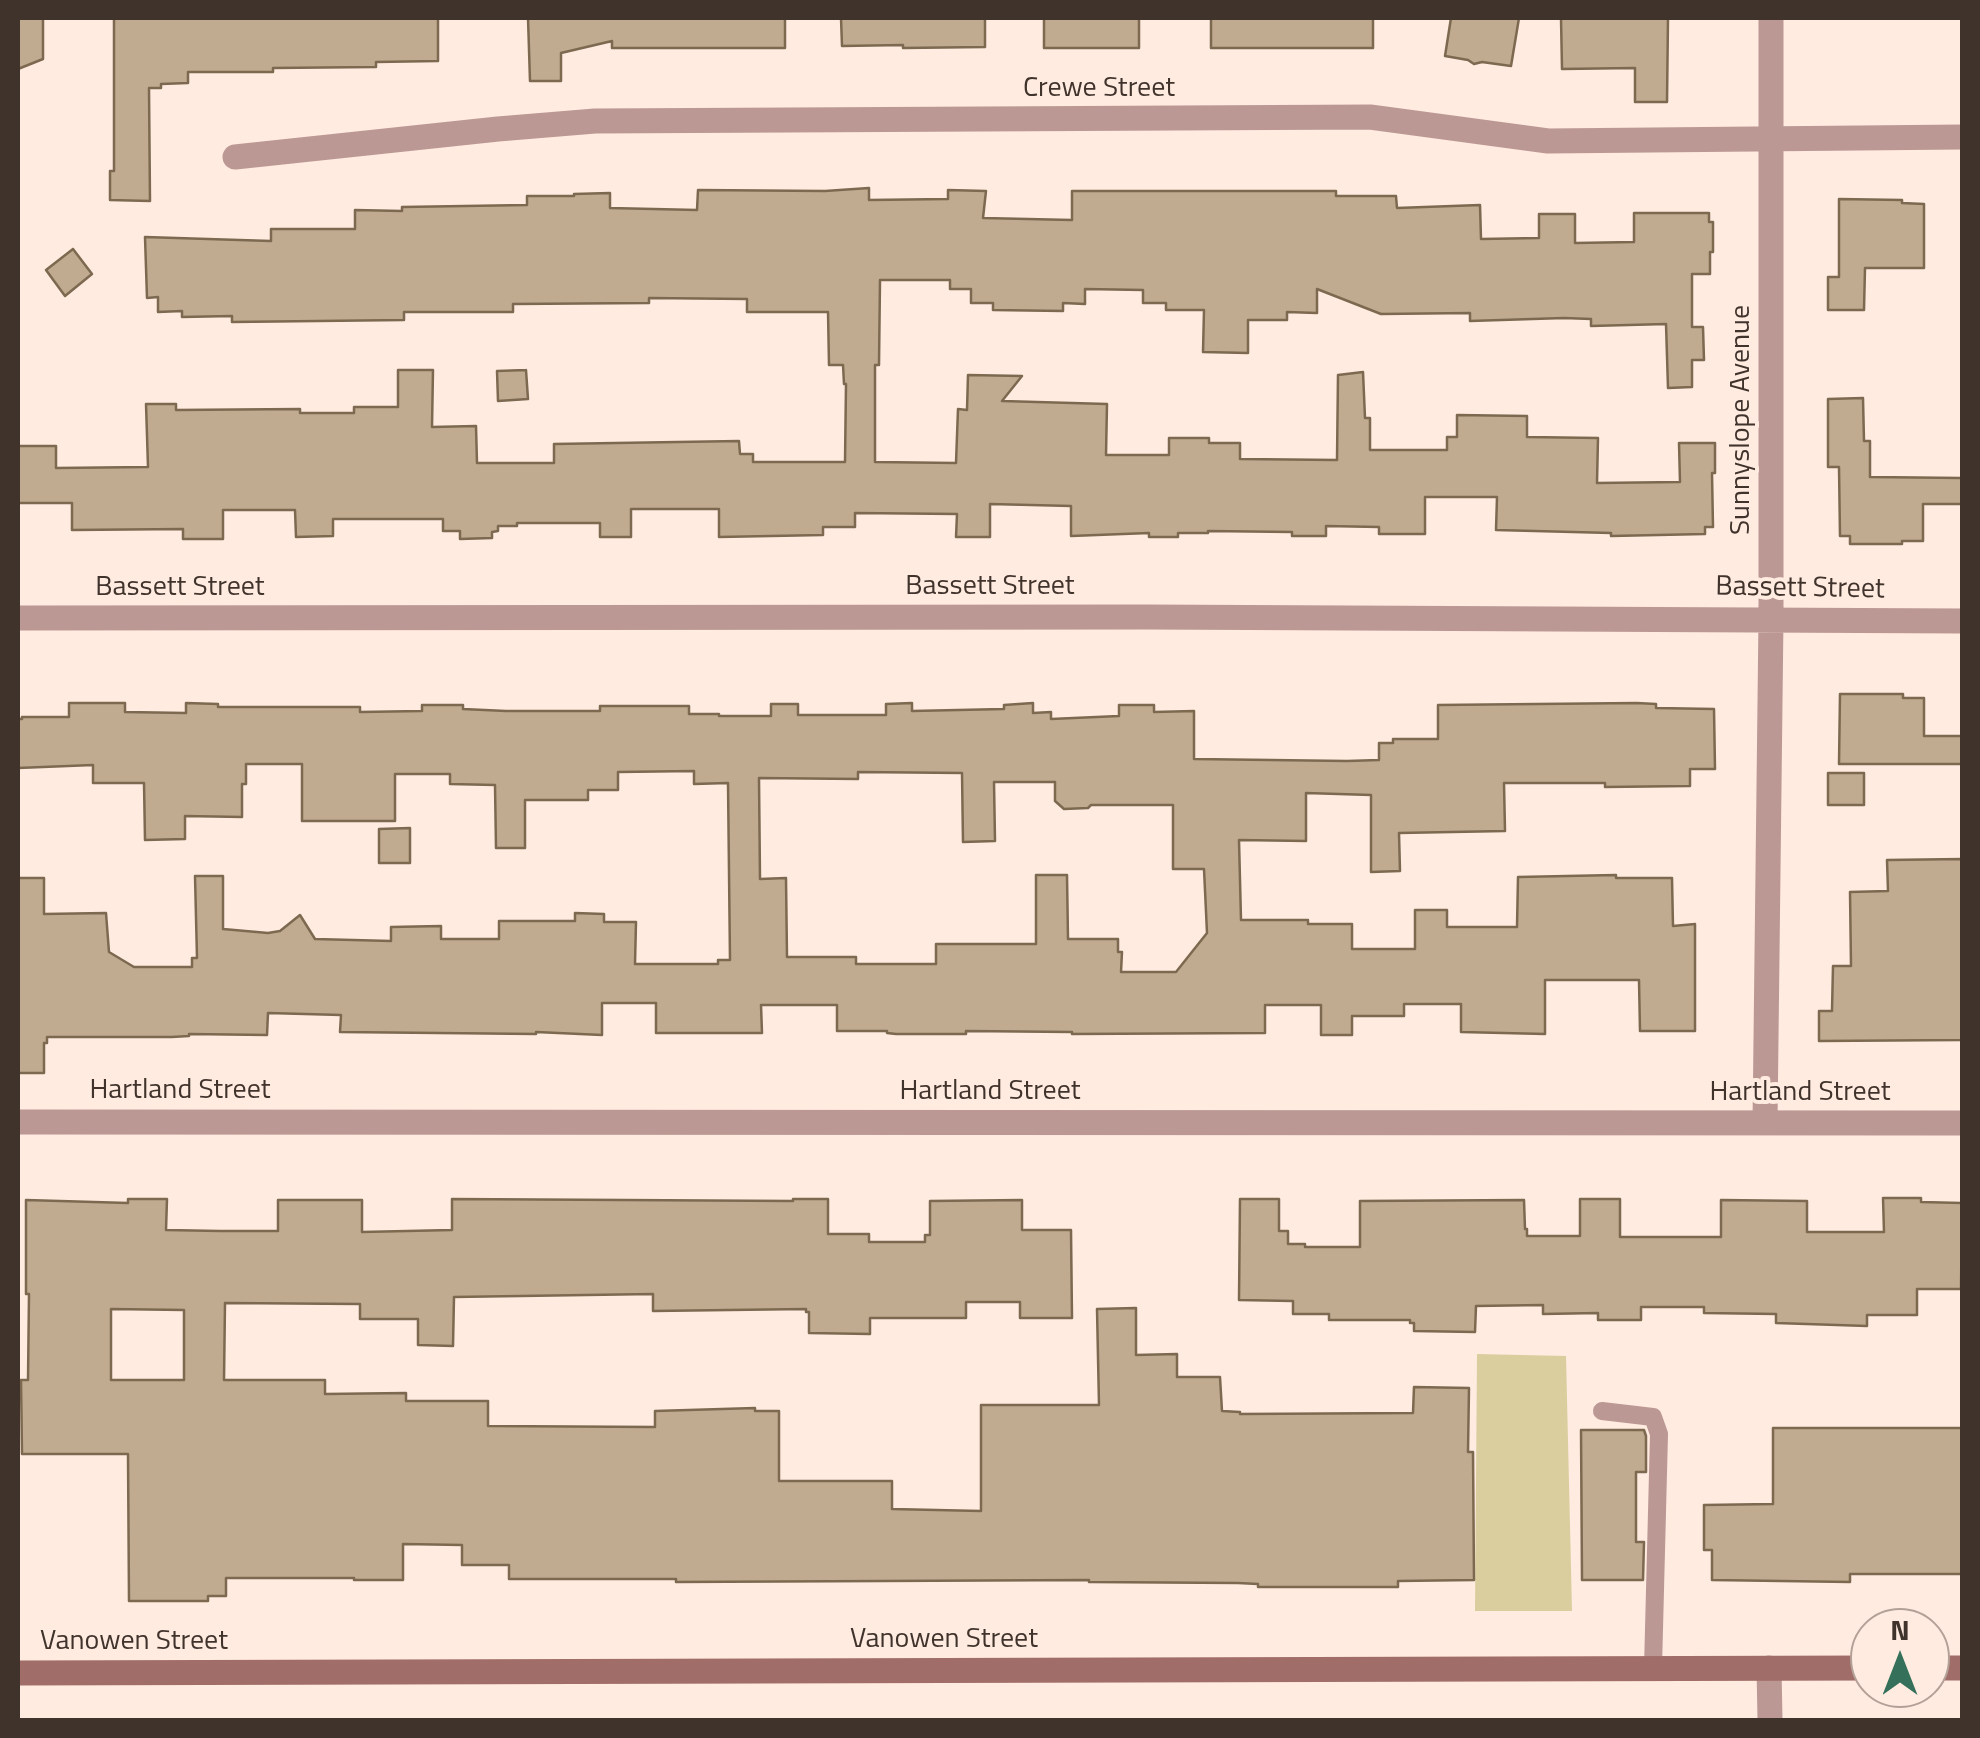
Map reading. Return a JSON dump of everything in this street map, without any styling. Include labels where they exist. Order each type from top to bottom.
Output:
[{"type":"main road","name":"Vanowen Street","points":[[18,1673],[1850,1668]]},
{"type":"street","name":"Sunnyslope Avenue","points":[[1765,1123],[1772,18]]},
{"type":"street","name":"Crewe Street","points":[[236,157],[595,121],[1370,117],[1548,142],[1962,137]]},
{"type":"street","name":"Bassett Street","points":[[18,618],[1962,620]]},
{"type":"street","name":"Hartland Street","points":[[18,1122],[1962,1124]]},
{"type":"street","points":[[1769,1668],[1770,1720]]},
{"type":"lane","points":[[1602,1410],[1653,1417],[1659,1434],[1654,1668]]},
{"type":"shaded area","points":[[1477,1354],[1566,1356],[1572,1611],[1475,1611]]},
{"type":"building","points":[[18,18],[43,18],[43,59],[18,69]]},
{"type":"building","points":[[114,18],[438,18],[438,61],[376,62],[376,67],[273,68],[273,72],[188,72],[188,83],[149,88],[150,201],[110,200],[110,171],[114,171]]},
{"type":"building","points":[[528,18],[785,18],[785,48],[612,48],[612,41],[561,53],[561,81],[530,81]]},
{"type":"building","points":[[841,18],[985,18],[985,47],[842,46]]},
{"type":"building","points":[[1044,18],[1139,18],[1139,48],[1044,48]]},
{"type":"building","points":[[1211,18],[1373,18],[1373,48],[1211,48]]},
{"type":"building","points":[[1451,18],[1519,18],[1511,66],[1474,64],[1445,56]]},
{"type":"building","points":[[1561,18],[1668,18],[1667,102],[1635,102],[1635,68],[1562,69]]},
{"type":"building","points":[[869,188],[869,200],[948,199],[948,190],[986,191],[983,218],[1072,220],[1072,191],[1336,191],[1336,196],[1396,196],[1397,208],[1480,205],[1481,239],[1539,238],[1539,214],[1575,214],[1575,243],[1634,242],[1634,213],[1709,213],[1709,222],[1713,222],[1710,274],[1692,274],[1692,327],[1703,327],[1704,360],[1692,360],[1692,387],[1668,388],[1666,324],[1591,326],[1591,319],[1470,321],[1470,313],[1381,314],[1317,289],[1317,313],[1287,312],[1287,320],[1248,320],[1248,353],[1203,352],[1204,310],[1166,310],[1166,303],[1143,303],[1143,290],[1085,289],[1085,304],[1063,303],[1063,311],[993,310],[993,303],[971,303],[971,289],[950,289],[950,280],[880,280],[875,462],[956,463],[958,409],[967,410],[968,375],[1022,376],[1002,401],[1107,404],[1106,455],[1169,455],[1169,438],[1209,438],[1209,443],[1240,443],[1240,459],[1337,460],[1338,375],[1363,372],[1370,450],[1447,450],[1447,437],[1457,437],[1457,415],[1527,416],[1527,437],[1598,438],[1597,483],[1680,482],[1679,443],[1715,443],[1713,527],[1705,527],[1705,534],[1611,536],[1496,530],[1497,497],[1425,497],[1425,534],[1379,534],[1379,527],[1326,526],[1326,536],[1208,531],[1178,533],[1178,537],[1149,537],[1149,533],[1071,536],[1071,506],[990,504],[990,537],[956,537],[957,514],[855,513],[855,527],[823,527],[823,535],[719,537],[719,509],[631,509],[631,537],[600,537],[600,523],[517,523],[498,526],[492,538],[460,539],[460,531],[443,531],[443,519],[333,519],[333,536],[296,537],[295,510],[223,510],[223,539],[183,539],[183,529],[72,530],[72,503],[18,503],[18,446],[56,446],[56,468],[148,467],[146,404],[176,404],[176,410],[300,409],[300,413],[354,413],[354,407],[398,407],[398,370],[433,370],[432,427],[476,426],[477,463],[554,463],[554,444],[739,441],[740,454],[753,454],[753,462],[845,462],[846,384],[843,365],[829,365],[828,312],[747,312],[747,299],[649,298],[649,303],[513,304],[513,312],[404,312],[404,320],[232,322],[232,316],[182,317],[182,311],[158,312],[158,297],[147,298],[145,237],[271,241],[271,229],[355,229],[355,210],[527,205],[527,196],[610,193],[610,208],[697,210],[698,190]]},
{"type":"building","points":[[1839,199],[1924,204],[1924,268],[1865,268],[1864,310],[1828,310],[1828,277],[1839,277]]},
{"type":"building","points":[[73,249],[92,274],[65,296],[46,270]]},
{"type":"building","points":[[526,370],[528,399],[498,401],[497,371]]},
{"type":"building","points":[[1863,398],[1864,441],[1870,441],[1870,477],[1962,478],[1962,504],[1923,504],[1923,541],[1850,544],[1850,536],[1840,536],[1839,467],[1828,467],[1828,399]]},
{"type":"building","points":[[1840,694],[1924,698],[1924,736],[1962,736],[1962,764],[1839,764]]},
{"type":"building","points":[[69,703],[125,703],[125,712],[186,713],[186,703],[218,707],[360,707],[360,712],[422,711],[422,705],[506,711],[689,706],[689,714],[771,716],[771,704],[798,704],[798,715],[886,715],[886,704],[912,703],[912,711],[1004,709],[1004,705],[1033,703],[1033,713],[1051,712],[1051,719],[1119,716],[1119,705],[1154,705],[1154,712],[1194,711],[1194,759],[1347,761],[1379,760],[1379,743],[1393,743],[1393,739],[1438,739],[1438,705],[1637,703],[1656,704],[1656,708],[1714,709],[1715,769],[1690,769],[1690,786],[1504,783],[1505,831],[1399,833],[1400,871],[1371,872],[1371,795],[1306,793],[1306,841],[1239,840],[1241,920],[1352,924],[1352,949],[1415,949],[1415,910],[1447,910],[1447,927],[1517,927],[1518,877],[1672,878],[1673,926],[1695,924],[1695,1031],[1640,1031],[1639,980],[1545,980],[1545,1034],[1461,1032],[1461,1004],[1404,1004],[1404,1016],[1352,1016],[1352,1035],[1321,1035],[1321,1005],[1265,1005],[1265,1033],[837,1031],[837,1005],[761,1005],[762,1033],[656,1033],[656,1003],[602,1003],[602,1035],[340,1032],[341,1015],[268,1013],[267,1035],[47,1037],[44,1073],[18,1073],[18,878],[44,878],[44,914],[106,913],[109,952],[134,967],[192,967],[192,958],[197,958],[195,876],[223,876],[223,929],[280,931],[300,915],[315,939],[391,941],[391,927],[441,926],[441,939],[499,939],[499,921],[575,921],[575,913],[604,914],[604,922],[636,922],[635,964],[718,964],[718,960],[730,960],[728,783],[694,784],[694,771],[618,772],[618,790],[588,790],[588,800],[525,800],[525,848],[496,848],[495,785],[450,784],[450,774],[395,774],[395,821],[302,821],[302,764],[246,764],[242,817],[185,816],[185,839],[145,840],[144,783],[93,783],[93,765],[18,768],[18,719],[69,717]],"holes":[[[858,772],[962,773],[963,842],[995,841],[994,782],[1055,782],[1055,801],[1064,809],[1091,805],[1173,805],[1173,869],[1204,869],[1207,933],[1176,972],[1121,972],[1118,939],[1068,939],[1067,875],[1036,875],[1036,944],[936,944],[936,964],[856,964],[856,957],[787,957],[786,878],[760,879],[759,778],[858,779]]]},
{"type":"building","points":[[1828,773],[1864,773],[1864,805],[1828,805]]},
{"type":"building","points":[[410,828],[410,863],[379,863],[379,829]]},
{"type":"building","points":[[1962,859],[1962,1040],[1819,1041],[1819,1011],[1832,1011],[1833,966],[1851,966],[1850,892],[1888,891],[1887,860]]},
{"type":"building","points":[[1883,1198],[1962,1203],[1961,1289],[1917,1289],[1917,1315],[1867,1315],[1867,1326],[1776,1323],[1776,1314],[1704,1313],[1704,1307],[1641,1307],[1641,1320],[1598,1320],[1598,1313],[1543,1314],[1543,1305],[1476,1306],[1475,1332],[1414,1331],[1410,1320],[1329,1320],[1329,1314],[1293,1314],[1293,1301],[1239,1300],[1240,1199],[1279,1199],[1279,1231],[1288,1231],[1288,1244],[1360,1247],[1360,1201],[1524,1200],[1527,1236],[1580,1236],[1580,1199],[1620,1199],[1620,1237],[1721,1237],[1721,1200],[1807,1201],[1807,1232],[1884,1232]]},
{"type":"building","points":[[128,1199],[167,1199],[166,1230],[278,1231],[278,1200],[362,1200],[362,1232],[452,1230],[452,1199],[828,1199],[828,1234],[869,1234],[869,1242],[925,1242],[925,1235],[930,1235],[930,1201],[1022,1200],[1022,1230],[1071,1230],[1072,1318],[1020,1318],[1020,1302],[966,1302],[966,1318],[870,1318],[870,1334],[809,1333],[806,1309],[653,1311],[653,1294],[454,1297],[453,1346],[418,1345],[418,1319],[360,1319],[360,1304],[225,1303],[224,1380],[325,1380],[325,1394],[406,1393],[406,1401],[488,1401],[488,1426],[655,1427],[655,1411],[779,1411],[779,1481],[892,1481],[892,1509],[981,1511],[981,1405],[1099,1405],[1097,1309],[1136,1308],[1136,1355],[1177,1354],[1177,1377],[1220,1377],[1222,1411],[1413,1413],[1414,1387],[1469,1388],[1474,1580],[1398,1581],[1398,1587],[1258,1587],[1238,1583],[1089,1580],[509,1579],[509,1565],[462,1565],[462,1545],[403,1544],[403,1580],[226,1578],[226,1596],[208,1596],[208,1601],[129,1601],[128,1454],[22,1454],[21,1380],[28,1380],[26,1200],[128,1203]],"holes":[[[111,1309],[184,1310],[184,1380],[111,1380]]]},
{"type":"building","points":[[1773,1428],[1962,1428],[1962,1574],[1850,1574],[1850,1582],[1712,1580],[1712,1550],[1704,1550],[1704,1505],[1773,1504]]},
{"type":"building","points":[[1581,1430],[1644,1430],[1646,1472],[1636,1472],[1636,1542],[1644,1542],[1643,1580],[1582,1580]]}]
